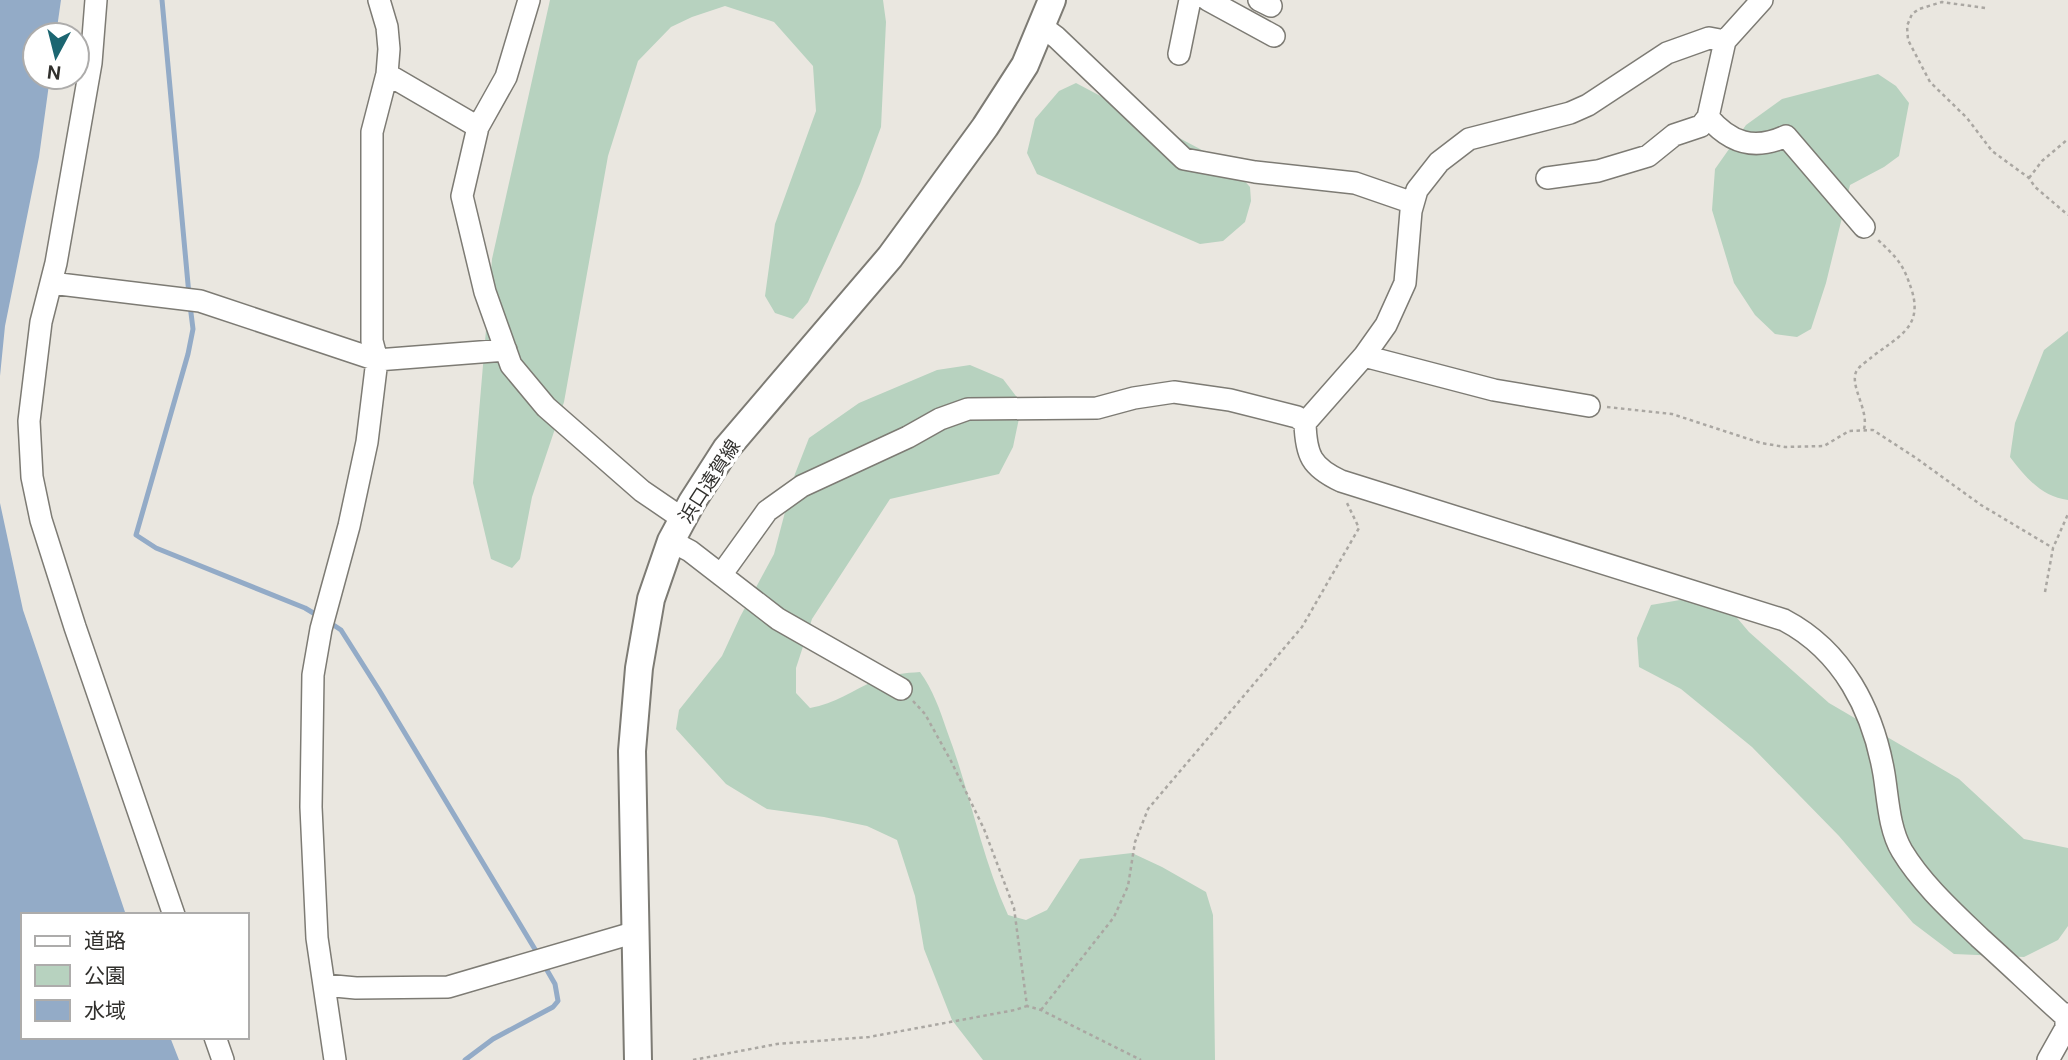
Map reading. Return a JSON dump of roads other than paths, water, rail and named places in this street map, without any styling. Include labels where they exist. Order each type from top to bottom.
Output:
[{"type":"main road","name":"浜口遠賀線","points":[[638,1060],[632,751],[639,668],[651,599],[677,530],[726,449],[890,257],[985,127],[1018,75],[1052,0]]},
{"type":"street","points":[[96,0],[90,64],[51,283],[41,322],[29,421],[32,477],[41,520],[75,627],[173,913]]},
{"type":"street","points":[[335,1060],[317,937],[312,832],[313,675],[321,629],[349,526],[367,442],[377,359],[372,341],[372,132],[387,74],[389,48],[387,27],[379,0]]},
{"type":"street","points":[[529,0],[506,77],[478,127],[462,195],[485,292],[511,365],[546,407],[642,491],[677,530],[690,551],[778,619],[901,689]]},
{"type":"street","points":[[1179,54],[1190,0]]},
{"type":"street","points":[[1208,0],[1274,36]]},
{"type":"street","points":[[1547,178],[1598,170],[1648,156],[1674,135],[1701,126],[1709,117],[1725,41],[1762,0]]},
{"type":"street","points":[[1041,26],[1056,37],[1184,159],[1255,172],[1355,183],[1413,203]]},
{"type":"street","points":[[1725,41],[1709,38],[1667,53],[1588,105],[1570,113],[1469,139],[1439,162],[1417,190],[1413,203],[1405,283],[1386,326],[1305,423],[1311,461],[1326,474],[1341,481],[1784,620],[1802,630],[1820,645],[1841,669],[1871,720],[1881,756],[1892,825],[1902,850],[1940,900],[2067,1022],[2048,1060]]},
{"type":"street","points":[[387,74],[478,127]]},
{"type":"street","points":[[1709,117],[1730,139],[1749,144],[1773,142],[1786,136],[1864,227]]},
{"type":"street","points":[[51,283],[200,301],[377,359],[506,350]]},
{"type":"street","points":[[1364,355],[1494,390],[1589,405]]},
{"type":"street","points":[[721,575],[766,511],[802,486],[908,437],[940,419],[968,409],[1097,408],[1134,398],[1174,392],[1230,400],[1297,417],[1305,423]]},
{"type":"street","points":[[324,985],[356,988],[448,987],[636,932]]},
{"type":"street","points":[[216,1039],[222,1060]]},
{"type":"water","points":[[0,0],[61,0],[58,21],[21,21],[21,91],[48,91],[39,157],[5,326],[0,376]]},
{"type":"water","points":[[0,503],[23,610],[125,913],[21,913],[21,1039],[171,1039],[179,1060],[0,1060]]},
{"type":"waterway","points":[[162,0],[189,295]]},
{"type":"waterway","points":[[190,305],[193,329],[188,354],[136,535],[156,548],[305,608],[320,617]]},
{"type":"waterway","points":[[329,622],[341,630],[379,690],[539,956]]},
{"type":"waterway","points":[[465,1060],[493,1039],[553,1007],[558,1001],[555,984],[544,965]]}]
